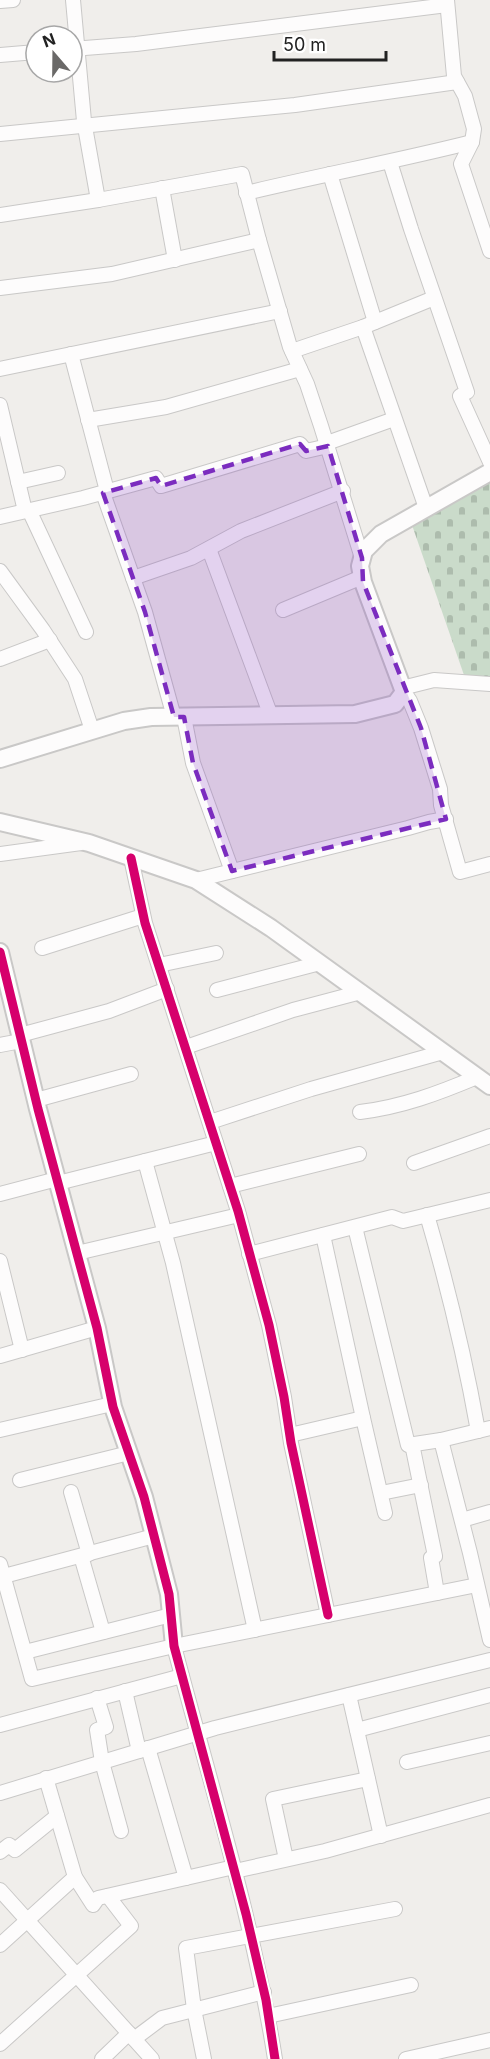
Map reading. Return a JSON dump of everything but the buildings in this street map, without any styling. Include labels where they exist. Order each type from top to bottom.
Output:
[{"type":"street","points":[[0,1],[13,0]]},
{"type":"street","points":[[73,0],[73,24]]},
{"type":"street","points":[[84,48],[136,44],[447,3],[454,76],[465,96],[474,129],[472,142],[461,164],[490,251]]},
{"type":"street","points":[[0,55],[24,53]]},
{"type":"street","points":[[0,134],[295,105],[457,82]]},
{"type":"street","points":[[79,84],[98,200]]},
{"type":"street","points":[[246,193],[472,142]]},
{"type":"street","points":[[390,162],[467,392],[460,396],[490,462]]},
{"type":"street","points":[[0,215],[242,174],[292,351],[328,445],[362,558]]},
{"type":"street","points":[[330,174],[394,419],[426,508]]},
{"type":"street","points":[[162,188],[175,260]]},
{"type":"street","points":[[0,288],[112,274],[259,240]]},
{"type":"street","points":[[292,351],[369,325],[434,298]]},
{"type":"street","points":[[0,369],[280,311]]},
{"type":"street","points":[[71,354],[105,492],[193,763],[232,872]]},
{"type":"street","points":[[88,420],[166,407],[300,369]]},
{"type":"street","points":[[0,405],[18,483],[27,510],[86,632]]},
{"type":"street","points":[[0,517],[156,478],[161,486],[300,444],[306,451],[328,445],[394,419]]},
{"type":"street","points":[[18,483],[58,472]]},
{"type":"street","points":[[490,472],[381,534],[364,551],[360,566],[403,690],[421,728],[460,872],[490,864]]},
{"type":"street","points":[[133,578],[209,549],[241,531],[343,491]]},
{"type":"street","points":[[209,549],[271,716]]},
{"type":"street","points":[[0,571],[75,679],[92,730]]},
{"type":"street","points":[[283,610],[362,577]]},
{"type":"street","points":[[0,659],[50,640]]},
{"type":"street","points":[[0,759],[124,721],[179,717],[355,714],[395,705],[403,690],[434,680],[490,684]]},
{"type":"street","points":[[196,880],[446,819]]},
{"type":"street","points":[[0,822],[85,843],[196,880],[271,928],[484,1082]]},
{"type":"street","points":[[0,854],[85,843]]},
{"type":"street","points":[[131,858],[143,916],[239,1215],[269,1325],[328,1615]]},
{"type":"street","points":[[42,948],[143,916]]},
{"type":"street","points":[[0,952],[36,1100],[97,1328],[112,1404],[144,1497],[169,1594],[174,1646],[235,1869],[264,1992],[275,2059]]},
{"type":"street","points":[[159,965],[216,953]]},
{"type":"street","points":[[217,990],[320,963]]},
{"type":"street","points":[[0,1045],[109,1011],[167,988]]},
{"type":"street","points":[[186,1047],[293,1010],[361,992]]},
{"type":"street","points":[[210,1122],[311,1089],[443,1052]]},
{"type":"street","points":[[36,1100],[130,1074]]},
{"type":"street","points":[[360,1112],[387,1109],[484,1082]]},
{"type":"street","points":[[414,1163],[490,1136]]},
{"type":"street","points":[[0,1194],[216,1143]]},
{"type":"street","points":[[230,1186],[359,1154]]},
{"type":"street","points":[[145,1161],[165,1233],[255,1630]]},
{"type":"street","points":[[249,1254],[392,1217],[403,1221],[490,1200]]},
{"type":"street","points":[[77,1253],[239,1215]]},
{"type":"street","points":[[355,1227],[408,1445],[441,1440],[484,1429],[427,1215]]},
{"type":"street","points":[[323,1235],[385,1513]]},
{"type":"street","points":[[0,1261],[22,1350]]},
{"type":"street","points":[[0,1356],[97,1328]]},
{"type":"street","points":[[0,1430],[112,1404]]},
{"type":"street","points":[[290,1435],[363,1418]]},
{"type":"street","points":[[441,1440],[490,1640]]},
{"type":"street","points":[[412,1444],[435,1556],[431,1558],[438,1593]]},
{"type":"street","points":[[20,1480],[129,1453]]},
{"type":"street","points":[[381,1493],[421,1485]]},
{"type":"street","points":[[71,1492],[103,1632]]},
{"type":"street","points":[[462,1520],[490,1512]]},
{"type":"street","points":[[154,1536],[85,1555],[2,1571],[32,1678],[174,1646],[477,1585]]},
{"type":"street","points":[[25,1652],[171,1615]]},
{"type":"street","points":[[0,1793],[215,1728],[490,1660]]},
{"type":"street","points":[[0,1725],[182,1676]]},
{"type":"street","points":[[125,1691],[186,1878]]},
{"type":"street","points":[[349,1695],[381,1836]]},
{"type":"street","points":[[357,1730],[490,1695]]},
{"type":"street","points":[[98,1698],[106,1727],[97,1730],[102,1762],[121,1831]]},
{"type":"street","points":[[407,1762],[490,1743]]},
{"type":"street","points":[[46,1778],[75,1877],[93,1905],[98,1898],[286,1859],[381,1836],[490,1805]]},
{"type":"street","points":[[286,1859],[273,1799],[368,1779]]},
{"type":"street","points":[[0,1852],[9,1845],[15,1850],[57,1816]]},
{"type":"street","points":[[0,1945],[75,1877]]},
{"type":"street","points":[[1,1892],[152,2059]]},
{"type":"street","points":[[3,2034],[131,1926],[108,1896]]},
{"type":"street","points":[[204,2059],[194,2010],[186,1948],[395,1909]]},
{"type":"street","points":[[268,2016],[411,1985]]},
{"type":"street","points":[[102,2059],[132,2036],[162,2018],[264,1992]]},
{"type":"street","points":[[406,2059],[490,2040]]},
{"type":"highlighted area","points":[[300,444],[306,451],[328,446],[362,558],[363,582],[421,728],[446,819],[232,871],[193,763],[184,717],[174,717],[145,612],[103,493],[156,478],[161,486]]},
{"type":"green space","points":[[490,482],[490,680],[465,678],[412,525]]},
{"type":"cycle path","points":[[131,858],[145,923],[238,1211],[269,1325],[291,1443],[328,1615]]},
{"type":"cycle path","points":[[0,952],[38,1109],[97,1328],[113,1407],[144,1497],[169,1594],[174,1646],[246,1914],[266,2000],[275,2059]]}]
